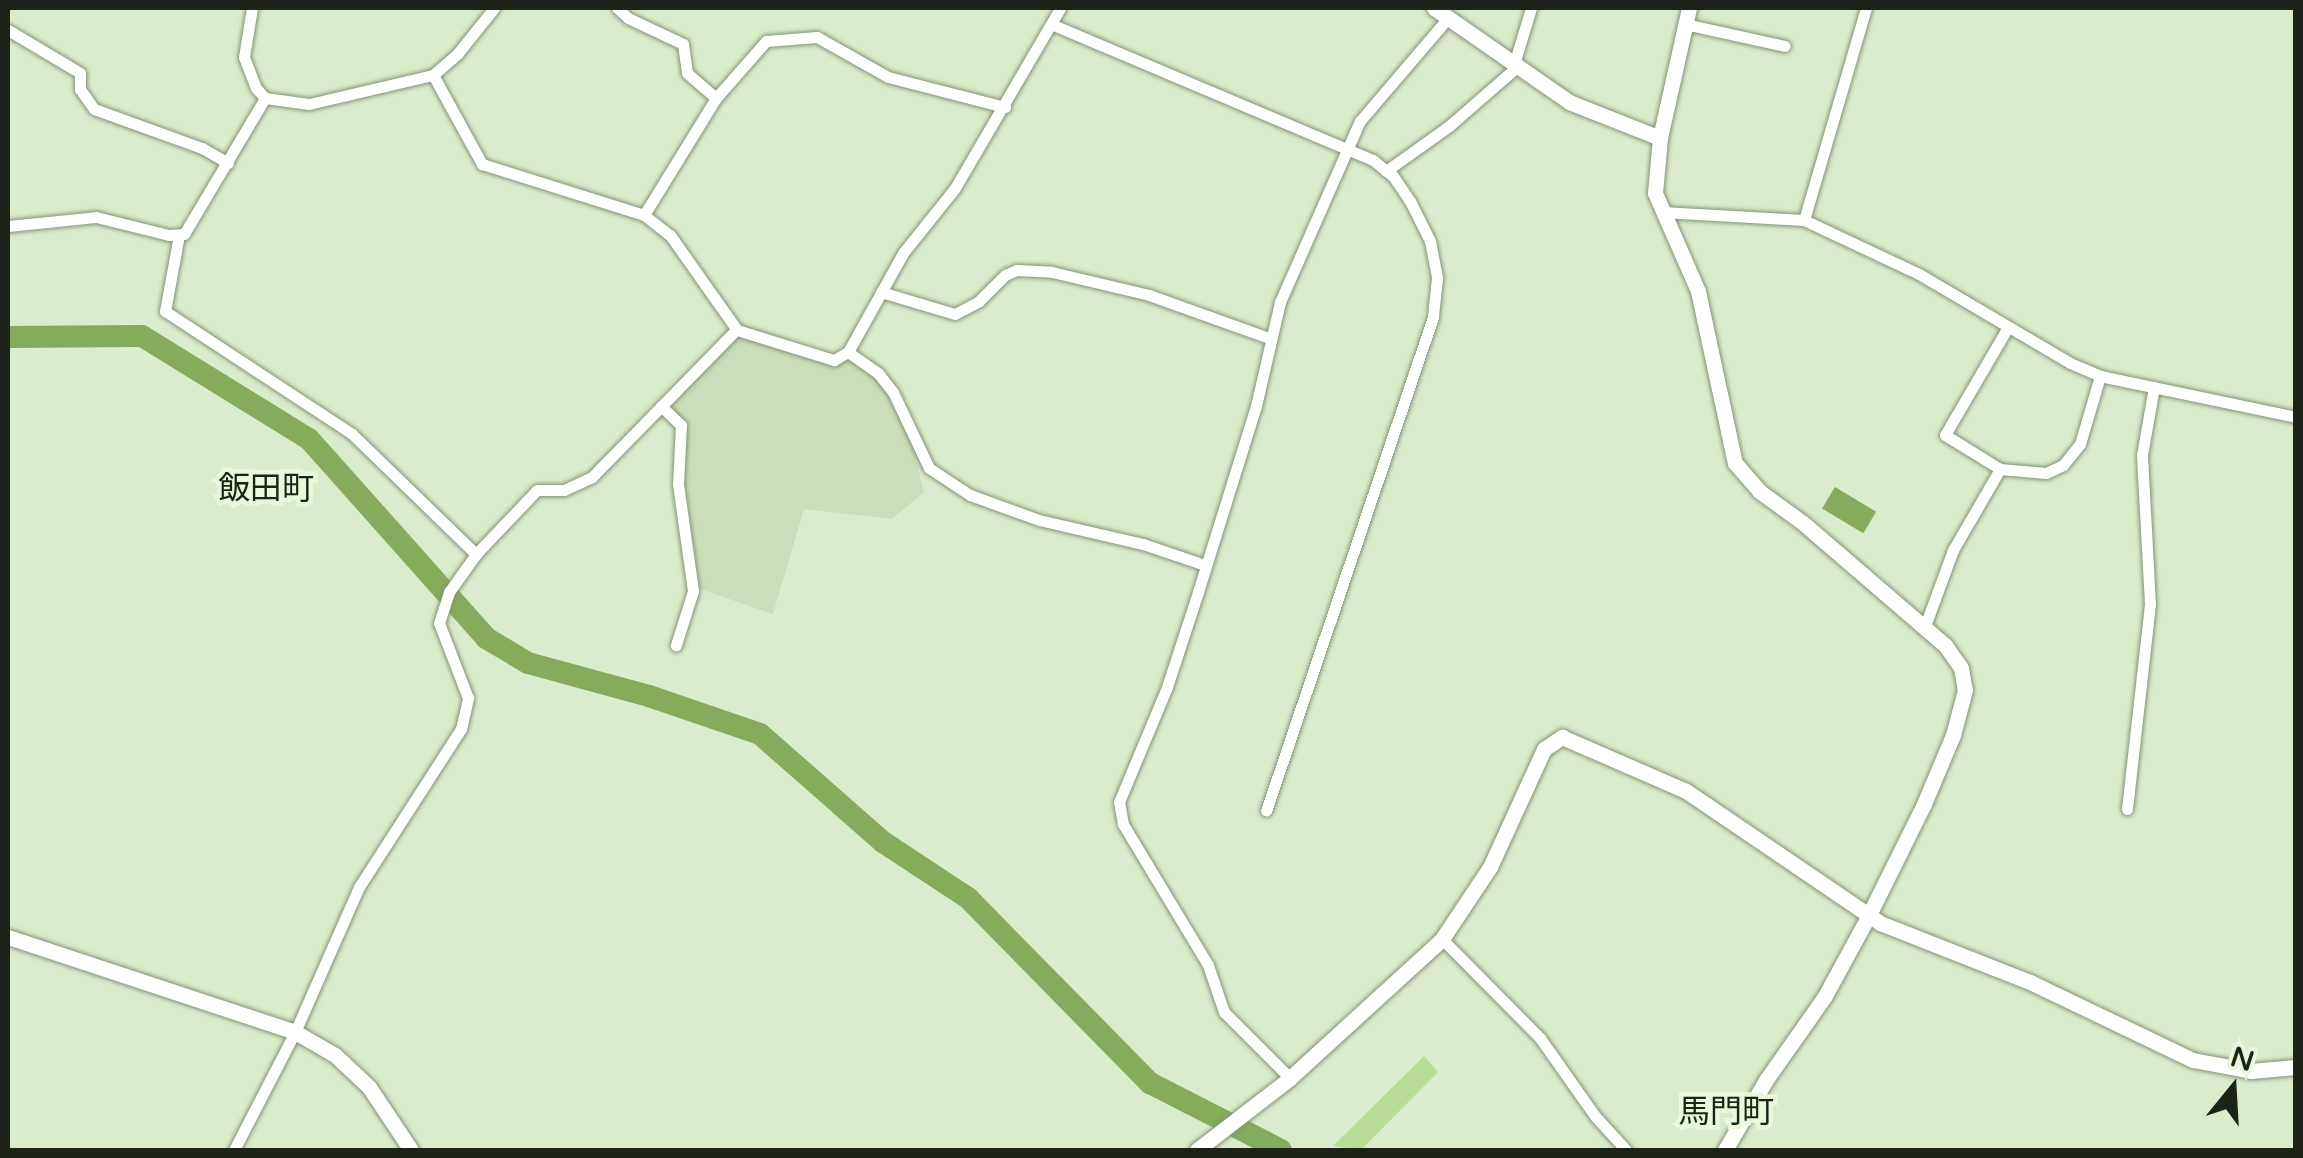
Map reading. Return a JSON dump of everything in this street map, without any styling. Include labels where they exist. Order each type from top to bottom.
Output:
[{"type":"street","points":[[252,8],[244,58],[256,88],[265,98],[309,104],[433,75],[458,53],[494,8]]},
{"type":"street","points":[[616,8],[628,18],[683,44],[687,73],[716,98]]},
{"type":"street","points":[[433,75],[482,164],[644,216],[670,235],[736,330],[834,360],[848,352],[881,292],[1005,107],[1060,8]]},
{"type":"street","points":[[1434,8],[1586,111],[1660,138]]},
{"type":"street","points":[[1386,171],[1485,96],[1514,65],[1530,8]]},
{"type":"street","points":[[1804,220],[1866,8]]},
{"type":"street","points":[[1725,1150],[1766,1080],[1825,996],[1868,917],[1924,804],[1964,699],[1965,682],[1957,660],[1926,626],[1740,471],[1725,427],[1698,291],[1655,194],[1660,138],[1687,16],[1784,46]]},
{"type":"street","points":[[1290,1078],[1224,1012],[1208,965],[1123,824],[1119,802],[1166,688],[1256,406],[1280,302],[1371,105],[1447,19]]},
{"type":"street","points":[[1051,24],[1350,149],[1386,171],[1410,201],[1430,241],[1437,278],[1433,317],[1266,810]]},
{"type":"street","points":[[8,30],[80,73],[80,89],[94,109],[202,148],[228,163]]},
{"type":"street","points":[[644,216],[716,98],[766,41],[817,37],[888,77],[1005,107]]},
{"type":"street","points":[[8,226],[96,218],[179,235],[187,230],[265,98]]},
{"type":"street","points":[[1662,212],[1804,220],[1919,274],[2100,376],[2296,418]]},
{"type":"street","points":[[179,235],[165,311],[352,434],[476,554]]},
{"type":"street","points":[[881,292],[955,314],[979,301],[1005,274],[1017,270],[1052,272],[1148,294],[1269,338]]},
{"type":"street","points":[[2008,327],[1944,435],[2000,468],[2046,472],[2063,464],[2080,444],[2100,376]]},
{"type":"street","points":[[234,1150],[295,1032],[359,887],[461,729],[468,698],[442,635],[440,612],[456,582],[476,554],[537,490],[564,490],[592,477],[736,330]]},
{"type":"street","points":[[848,352],[878,373],[893,392],[929,468],[970,495],[1039,520],[1143,544],[1204,565]]},
{"type":"street","points":[[2127,808],[2150,604],[2142,456],[2154,388]]},
{"type":"street","points":[[661,406],[681,425],[678,484],[693,591],[676,645]]},
{"type":"street","points":[[1926,626],[1953,550],[2000,468]]},
{"type":"street","points":[[1197,1150],[1290,1078],[1442,939],[1490,867],[1544,749],[1562,737],[1686,791],[1868,917],[2030,982],[2193,1060],[2251,1072],[2296,1067]]},
{"type":"street","points":[[8,937],[295,1032],[336,1055],[369,1086],[411,1150]]},
{"type":"street","points":[[1442,939],[1540,1038],[1594,1116],[1626,1150]]},
{"type":"shaded area","points":[[738,335],[835,367],[847,360],[874,377],[889,395],[913,448],[924,492],[892,519],[804,509],[773,614],[700,589],[685,486],[685,421],[670,406]]},
{"type":"shaded area","points":[[1835,487],[1876,512],[1863,533],[1822,508]]},
{"type":"shaded area","points":[[1424,1056],[1438,1072],[1361,1150],[1333,1146]]},
{"type":"waterway","points":[[8,337],[142,336],[309,439],[486,638],[528,663],[649,696],[760,734],[883,842],[968,898],[1150,1083],[1281,1150]]},
{"type":"district","name":"飯田町","points":[[266,489]]},
{"type":"district","name":"馬門町","points":[[1726,1112]]}]
